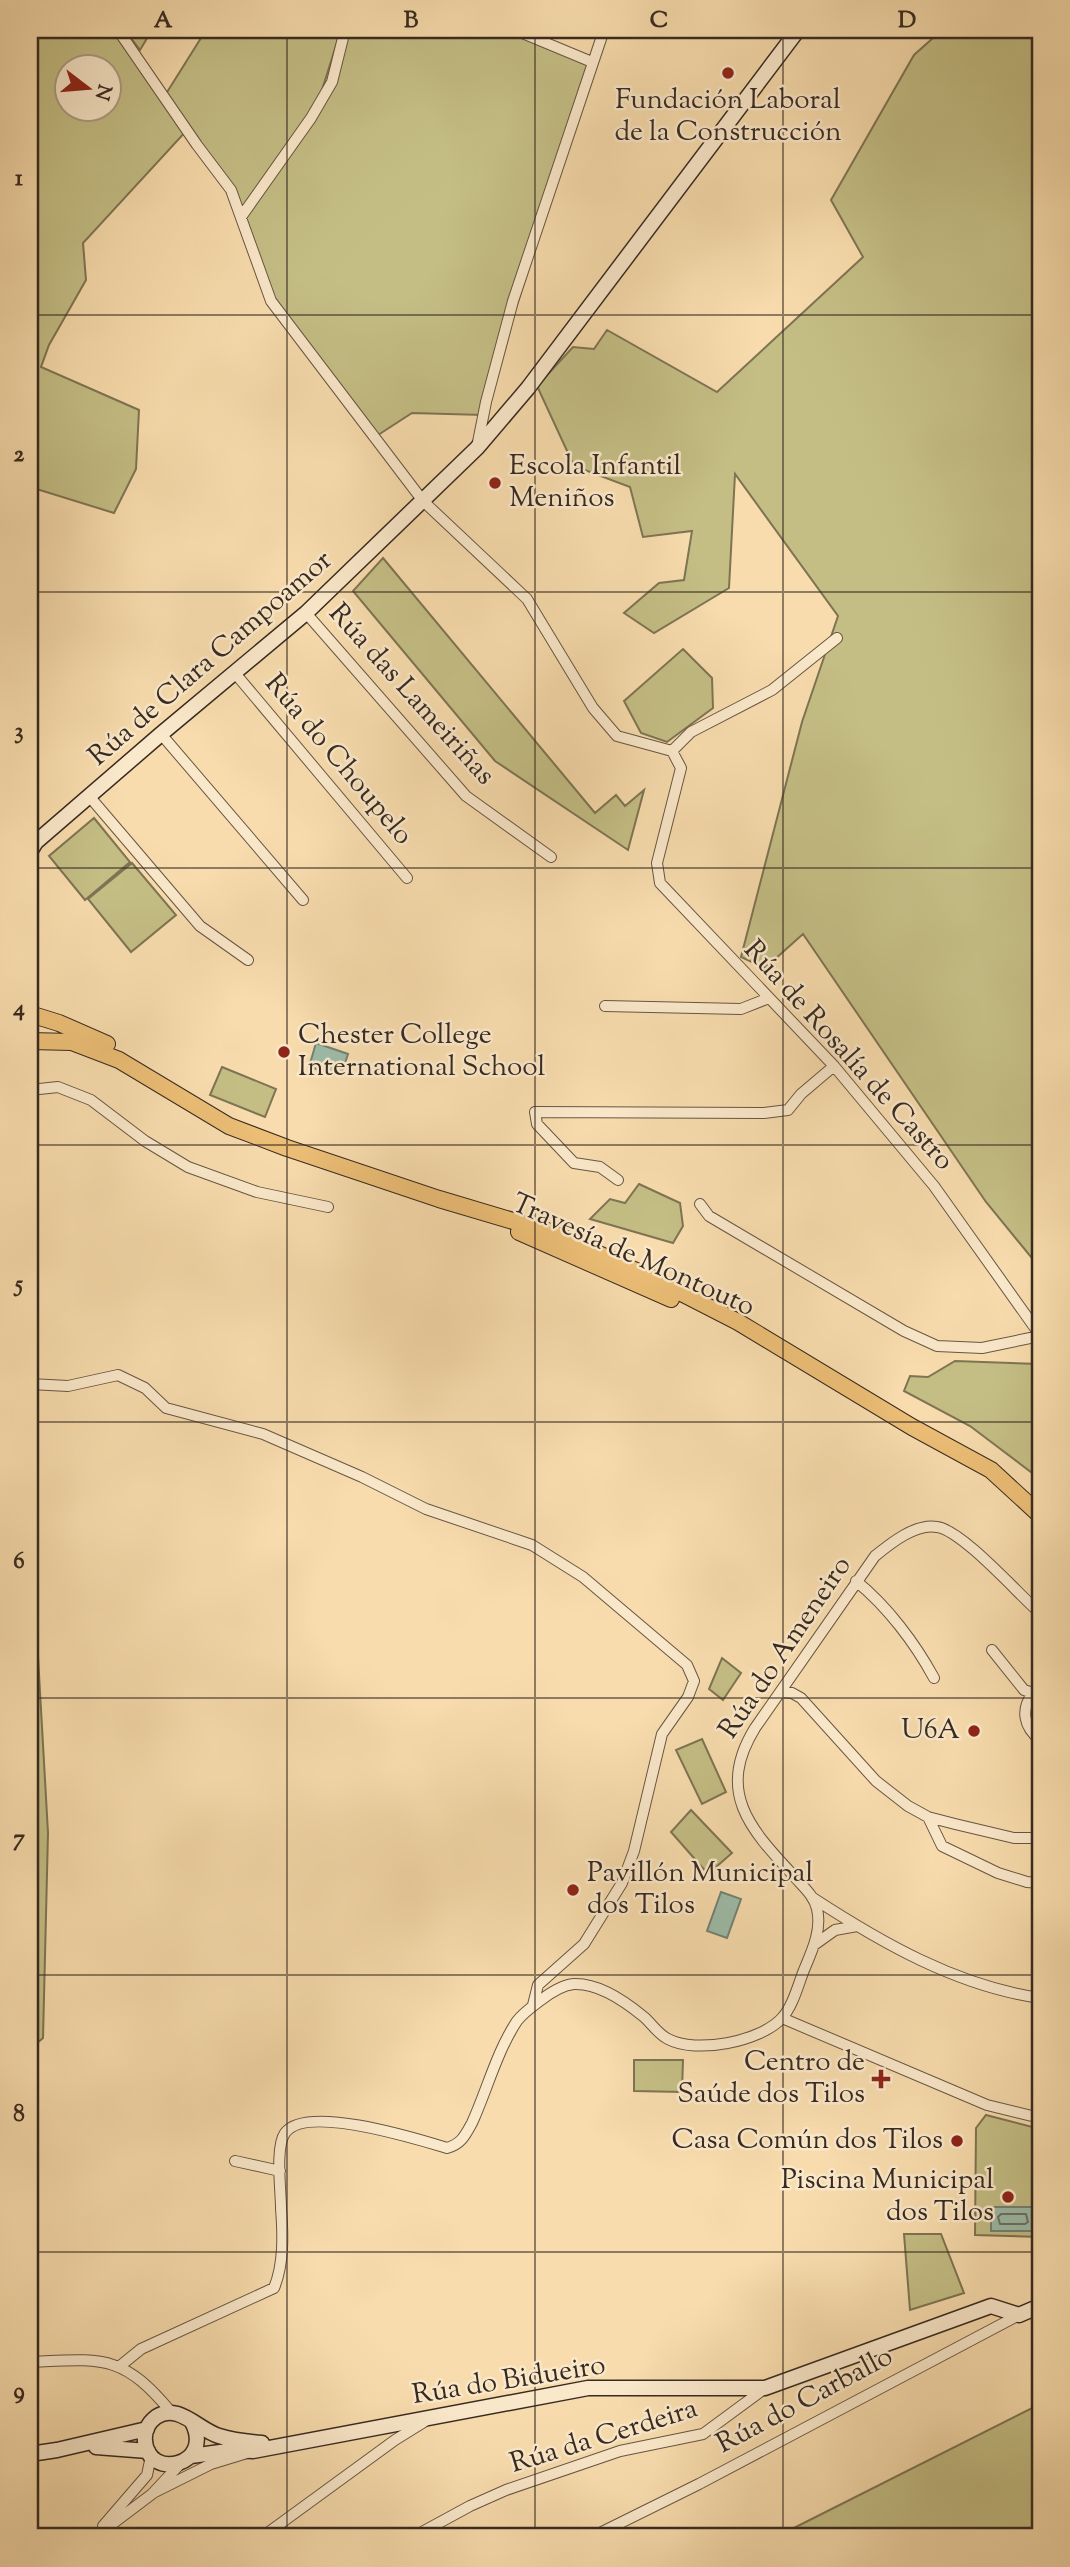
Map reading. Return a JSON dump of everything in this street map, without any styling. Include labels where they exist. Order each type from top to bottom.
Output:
[{"type":"main road","name":"Travesía de Montouto","points":[[30,1014],[59,1023],[127,1053],[179,1090],[188,1101]]},
{"type":"main road","name":"Travesía de Montouto","points":[[30,1041],[72,1042],[119,1060],[229,1126],[439,1199],[550,1232],[656,1280],[727,1316],[912,1427],[991,1470],[1040,1515]]},
{"type":"street","points":[[118,30],[231,190],[271,301],[423,501],[527,599],[593,708],[617,736],[672,751],[691,732],[772,690],[837,638]]},
{"type":"street","points":[[241,217],[311,118],[332,82],[345,30]]},
{"type":"street","points":[[515,30],[592,62]]},
{"type":"street","points":[[477,448],[486,402],[513,301],[604,30]]},
{"type":"street","name":"Rúa de Clara Campoamor","points":[[30,852],[36,842],[89,796],[306,613],[477,448],[528,388],[798,30]]},
{"type":"street","name":"Rúa das Lameiriñas","points":[[306,613],[466,796],[551,857]]},
{"type":"street","name":"Rúa do Choupelo","points":[[234,672],[407,878]]},
{"type":"street","points":[[161,734],[303,900]]},
{"type":"street","name":"Rúa de Rosalía de Castro","points":[[672,751],[681,768],[657,863],[660,883],[834,1066],[934,1186],[1040,1335]]},
{"type":"street","points":[[89,796],[200,926],[248,960]]},
{"type":"street","points":[[606,1006],[741,1009],[769,998]]},
{"type":"street","points":[[618,1180],[600,1167],[574,1163],[537,1124],[535,1112],[764,1113],[788,1110],[801,1094],[834,1066]]},
{"type":"street","points":[[30,1090],[58,1087],[91,1100],[145,1141],[188,1167],[257,1192],[327,1207]]},
{"type":"street","points":[[700,1204],[709,1216],[904,1331],[937,1346],[982,1348],[1040,1335]]},
{"type":"street","points":[[30,1384],[68,1386],[118,1375],[145,1388],[166,1408],[263,1434],[339,1466],[426,1510],[532,1545],[583,1577],[687,1665],[694,1681],[688,1697],[662,1734],[634,1851],[622,1883],[584,1944],[538,1985],[533,2006]]},
{"type":"street","name":"Rúa do Ameneiro","points":[[1040,1613],[949,1531],[938,1527],[924,1528],[890,1544],[875,1556],[856,1581],[742,1748],[737,1782],[741,1804],[751,1826],[813,1897],[857,1926],[932,1966],[982,1984],[1040,1998]]},
{"type":"street","points":[[856,1581],[891,1617],[923,1658],[934,1678]]},
{"type":"street","points":[[992,1650],[1024,1689],[1036,1691]]},
{"type":"street","points":[[1036,1691],[1025,1704],[1026,1722],[1040,1740]]},
{"type":"street","points":[[779,1692],[792,1693],[801,1698],[876,1781],[908,1806],[928,1817],[1014,1838],[1040,1838]]},
{"type":"street","points":[[928,1817],[942,1846],[998,1873],[1040,1883]]},
{"type":"street","points":[[120,2366],[141,2349],[274,2288],[279,2276],[282,2232],[281,2143],[284,2134],[292,2127],[332,2123],[354,2125],[380,2129],[447,2148],[456,2145],[464,2139],[472,2123],[518,2020],[554,1990],[573,1984],[602,1990],[631,2007],[664,2037],[674,2042],[723,2044],[765,2032],[782,2018],[814,1945],[818,1910],[813,1897]]},
{"type":"street","points":[[814,1945],[835,1930],[857,1926]]},
{"type":"street","points":[[782,2018],[987,2105],[1036,2117]]},
{"type":"street","points":[[235,2161],[280,2171]]},
{"type":"street","name":"Rúa do Bidueiro","points":[[97,2535],[152,2494],[186,2459],[233,2455],[588,2388],[765,2388],[991,2306],[1019,2315]]},
{"type":"street","name":"Rúa do Carballo","points":[[592,2537],[1040,2306]]},
{"type":"street","points":[[30,2362],[92,2359],[120,2366],[146,2385],[171,2412],[192,2423],[197,2439],[186,2459],[165,2464],[150,2454],[110,2447],[67,2448]]},
{"type":"street","points":[[146,2385],[155,2403],[145,2444],[150,2454],[146,2487],[152,2494]]},
{"type":"street","name":"Rúa da Cerdeira","points":[[413,2537],[470,2505],[506,2490],[620,2451],[703,2434],[765,2388]]},
{"type":"street","points":[[30,2454],[67,2448],[150,2424],[171,2412]]},
{"type":"street","points":[[262,2537],[383,2448],[430,2418]]},
{"type":"street","name":"Rúa do Bidueiro","points":[[192,2423],[218,2436],[288,2445]]},
{"type":"street","points":[[218,2436],[234,2445],[233,2455]]},
{"type":"street","name":"Rúa do Bidueiro","points":[[152,2494],[233,2455]]},
{"type":"street","name":"Rúa do Bidueiro","points":[[97,2535],[148,2475]]},
{"type":"shaded area","points":[[30,30],[118,30],[164,97],[206,30],[341,30],[321,93],[336,68],[345,30],[515,30],[592,62],[483,415],[412,413],[375,437],[271,301],[225,183],[187,130],[83,243],[86,280],[49,345],[41,367],[139,410],[136,469],[114,513],[30,487]]},
{"type":"shaded area","points":[[125,30],[152,30],[140,50]]},
{"type":"shaded area","points":[[942,30],[1021,30],[1040,46],[1040,1268],[986,1202],[803,934],[765,968],[741,957],[802,722],[838,616],[735,474],[729,588],[654,633],[624,613],[659,583],[684,580],[692,531],[643,537],[630,487],[574,466],[537,386],[573,347],[594,349],[607,330],[717,392],[863,257],[831,200],[914,55]]},
{"type":"shaded area","points":[[383,558],[595,813],[616,795],[625,806],[644,790],[628,850],[495,761],[353,591]]},
{"type":"shaded area","points":[[683,649],[712,678],[713,708],[667,742],[641,733],[624,701]]},
{"type":"shaded area","points":[[94,818],[130,862],[85,900],[49,856]]},
{"type":"shaded area","points":[[132,863],[176,915],[131,952],[88,899]]},
{"type":"shaded area","points":[[222,1067],[276,1089],[265,1117],[210,1095]]},
{"type":"shaded area","points":[[639,1184],[680,1203],[683,1226],[673,1243],[590,1219],[610,1199],[625,1203]]},
{"type":"shaded area","points":[[955,1361],[1040,1364],[1040,1479],[970,1426],[904,1391],[910,1376],[928,1377]]},
{"type":"shaded area","points":[[30,1564],[33,1568],[48,1833],[43,2038],[30,2049]]},
{"type":"shaded area","points":[[722,1658],[741,1673],[723,1700],[709,1689]]},
{"type":"shaded area","points":[[702,1739],[726,1792],[702,1804],[676,1750]]},
{"type":"shaded area","points":[[691,1810],[732,1853],[708,1874],[671,1832]]},
{"type":"shaded area","points":[[634,2060],[683,2060],[682,2092],[634,2091]]},
{"type":"shaded area","name":"Piscina Municipal dos Tilos","points":[[986,2115],[1040,2129],[1040,2237],[975,2235],[976,2128]]},
{"type":"shaded area","points":[[904,2234],[941,2234],[964,2293],[910,2310]]},
{"type":"shaded area","points":[[1040,2404],[1040,2537],[776,2537]]},
{"type":"water","points":[[316,1043],[348,1054],[341,1076],[309,1067]]},
{"type":"water","points":[[721,1892],[741,1899],[727,1938],[707,1931]]},
{"type":"water","points":[[991,2207],[1036,2207],[1036,2231],[991,2231]]},
{"type":"place","name":"Fundación Laboral de la Construcción","points":[[728,73]]},
{"type":"place","name":"Escola Infantil Meniños","points":[[495,483]]},
{"type":"place","name":"Chester College International School","points":[[284,1052]]},
{"type":"place","name":"U6A","points":[[974,1731]]},
{"type":"place","name":"Pavillón Municipal dos Tilos","points":[[573,1890]]},
{"type":"place","name":"Centro de Saúde dos Tilos","points":[[881,2079]]},
{"type":"place","name":"Casa Común dos Tilos","points":[[957,2141]]},
{"type":"place","name":"Piscina Municipal dos Tilos","points":[[1008,2197]]}]
